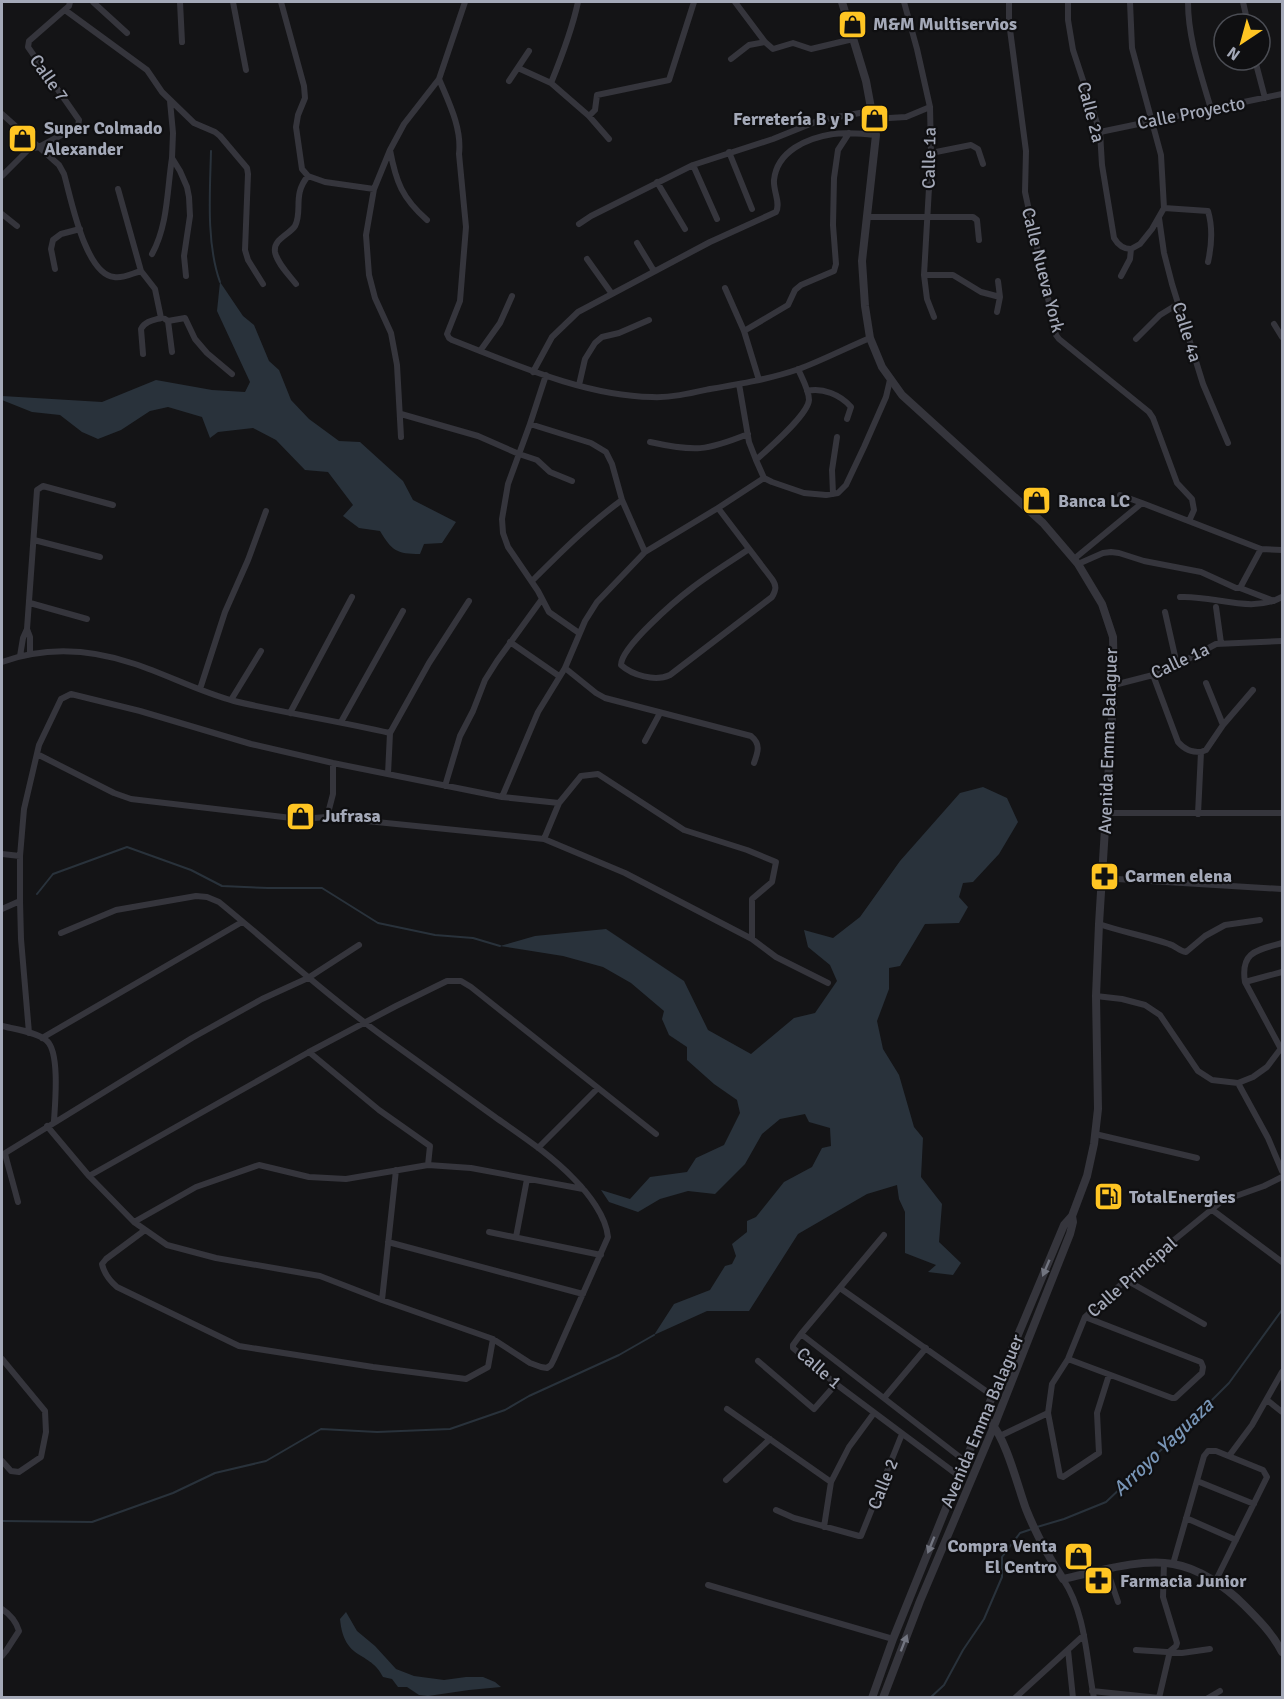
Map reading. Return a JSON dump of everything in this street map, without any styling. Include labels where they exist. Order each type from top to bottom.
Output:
[{"type":"street","name":"Calle 7","points":[[39,147],[78,126],[79,123],[28,47],[29,41],[65,10],[70,2]]},
{"type":"street","points":[[93,2],[127,33]]},
{"type":"street","points":[[180,2],[182,42]]},
{"type":"street","points":[[233,2],[246,70]]},
{"type":"street","points":[[281,2],[304,86],[305,98],[296,127],[302,169],[308,176],[326,182],[374,189]]},
{"type":"street","points":[[401,436],[397,365],[391,333],[375,298],[369,275],[366,235],[374,189],[390,150],[404,124],[439,79],[465,2]]},
{"type":"street","points":[[551,83],[567,43],[578,2]]},
{"type":"street","points":[[589,116],[595,110],[597,95],[669,80],[694,2]]},
{"type":"street","points":[[735,2],[765,42],[775,50],[793,43],[811,49],[853,39]]},
{"type":"street","name":"Avenida Emma Balaguer","points":[[842,2],[866,81],[876,135],[862,261],[870,338],[882,367],[906,399],[1021,501],[1076,561],[1102,604],[1108,620],[1113,637],[1114,685],[1101,878],[1096,996],[1098,1109],[1087,1176],[1072,1216],[1064,1225],[965,1461],[872,1697]]},
{"type":"street","name":"Calle 1a","points":[[904,2],[930,107],[931,153],[924,275],[927,299],[934,317]]},
{"type":"street","name":"Calle Nueva York","points":[[1009,2],[1009,22],[1026,151],[1025,192],[1056,335],[1149,412],[1177,483],[1192,499],[1194,510],[1189,521]]},
{"type":"street","name":"Calle 2a","points":[[1068,2],[1068,20],[1073,50],[1100,132],[1102,165],[1114,238],[1123,248],[1131,249]]},
{"type":"street","points":[[1121,276],[1130,259],[1131,249],[1140,244],[1164,208],[1161,155],[1132,48],[1130,2]]},
{"type":"street","points":[[1188,2],[1190,36],[1211,109]]},
{"type":"street","points":[[65,10],[147,70],[170,100],[194,123],[220,136],[247,168],[245,250],[248,260],[263,284]]},
{"type":"street","points":[[731,59],[749,45],[765,42]]},
{"type":"street","points":[[509,81],[529,51]]},
{"type":"street","points":[[518,68],[551,83],[589,116],[609,139]]},
{"type":"street","points":[[1258,72],[1265,98]]},
{"type":"street","points":[[439,79],[461,142],[459,154],[466,227],[460,301],[447,334],[448,338],[533,372],[622,395],[654,398],[759,380],[798,369],[870,338]]},
{"type":"street","name":"Calle Proyecto","points":[[1100,132],[1282,94]]},
{"type":"street","points":[[152,254],[163,228],[172,158],[173,133],[170,100]]},
{"type":"street","points":[[579,224],[693,165],[773,139],[820,120],[871,115],[906,117],[930,107]]},
{"type":"street","points":[[2,114],[55,161],[64,174],[80,229],[92,260],[104,273],[117,278],[141,271]]},
{"type":"street","points":[[744,331],[788,305],[795,290],[801,285],[834,271],[836,264],[833,225],[834,178],[838,150],[849,133]]},
{"type":"street","points":[[533,372],[552,338],[578,312],[710,242],[772,215],[778,210],[774,180],[780,162],[786,154],[815,139],[833,134],[876,135]]},
{"type":"street","points":[[931,153],[971,145],[978,149],[983,164]]},
{"type":"street","points":[[2,176],[26,151],[39,147]]},
{"type":"street","points":[[390,150],[394,172],[403,195],[427,220]]},
{"type":"street","points":[[729,152],[752,209]]},
{"type":"street","points":[[172,158],[187,187],[189,197],[190,216],[184,256],[186,276]]},
{"type":"street","points":[[693,165],[717,219]]},
{"type":"street","points":[[296,284],[283,268],[275,254],[275,249],[278,241],[294,228],[298,196],[308,176]]},
{"type":"street","points":[[657,182],[685,229]]},
{"type":"street","points":[[118,189],[141,271],[154,289],[165,319],[172,352]]},
{"type":"street","points":[[1164,208],[1208,211],[1211,227],[1208,262]]},
{"type":"street","points":[[2,214],[17,226]]},
{"type":"street","points":[[867,217],[974,217],[979,240]]},
{"type":"street","name":"Calle 4a","points":[[1159,218],[1164,253],[1178,304],[1203,384],[1228,443]]},
{"type":"street","points":[[54,269],[51,249],[54,240],[61,234],[80,229]]},
{"type":"street","points":[[638,243],[654,271]]},
{"type":"street","points":[[587,259],[612,294]]},
{"type":"street","points":[[924,275],[952,275],[981,292],[1000,297]]},
{"type":"street","points":[[997,312],[1000,297],[998,281]]},
{"type":"street","points":[[725,288],[744,331],[759,380]]},
{"type":"street","points":[[480,351],[500,323],[512,296]]},
{"type":"street","points":[[1136,339],[1160,315],[1178,304]]},
{"type":"street","points":[[143,354],[142,326],[147,322],[185,318],[195,339],[207,354],[232,374]]},
{"type":"street","points":[[579,385],[585,359],[595,343],[602,338],[649,320]]},
{"type":"street","points":[[1274,324],[1282,337]]},
{"type":"street","points":[[756,460],[805,412],[809,400],[798,369]]},
{"type":"street","points":[[546,375],[508,484],[502,519],[503,533],[508,547],[532,581],[549,612],[579,633]]},
{"type":"street","points":[[739,384],[751,451],[764,478],[804,493],[817,495],[833,494],[842,490],[886,397],[890,380]]},
{"type":"street","points":[[807,391],[817,389],[848,402],[851,407],[847,419]]},
{"type":"street","points":[[401,414],[478,436],[537,460],[550,472],[572,481]]},
{"type":"street","points":[[530,424],[591,442],[606,452],[612,464],[622,500],[645,552]]},
{"type":"street","points":[[650,442],[693,450],[723,444],[748,434]]},
{"type":"street","points":[[833,494],[832,470],[837,437]]},
{"type":"street","points":[[502,797],[538,712],[565,668],[579,633],[597,602],[645,552],[764,478]]},
{"type":"street","points":[[20,656],[27,629],[30,603],[37,490],[43,486],[113,505]]},
{"type":"street","points":[[1120,495],[1261,549],[1282,550]]},
{"type":"street","points":[[532,581],[582,531],[622,500]]},
{"type":"street","points":[[1076,561],[1142,503]]},
{"type":"street","points":[[718,508],[775,583],[775,592],[768,601],[664,678],[633,673],[621,664],[621,659],[629,648],[665,611],[693,587],[749,549]]},
{"type":"street","points":[[200,689],[225,612],[266,511]]},
{"type":"street","points":[[34,540],[100,557]]},
{"type":"street","points":[[1240,588],[1261,549]]},
{"type":"street","points":[[1076,561],[1103,553],[1119,553],[1144,561],[1201,572],[1236,588],[1274,601]]},
{"type":"street","points":[[1180,597],[1196,596],[1243,604],[1260,604],[1282,597]]},
{"type":"street","points":[[290,713],[352,597]]},
{"type":"street","points":[[445,786],[460,736],[485,680],[542,599]]},
{"type":"street","points":[[388,774],[390,733],[429,663],[469,601]]},
{"type":"street","points":[[30,603],[87,619]]},
{"type":"street","points":[[1216,607],[1221,643]]},
{"type":"street","points":[[341,722],[403,610]]},
{"type":"street","points":[[1165,612],[1177,665]]},
{"type":"street","points":[[27,629],[30,637],[30,654]]},
{"type":"street","name":"Calle 1a","points":[[1114,685],[1153,675],[1221,643],[1282,641]]},
{"type":"street","points":[[510,642],[559,676]]},
{"type":"street","points":[[2,662],[20,656],[52,651],[84,652],[134,664],[231,700],[390,733]]},
{"type":"street","points":[[231,700],[261,651]]},
{"type":"street","points":[[565,668],[605,698],[751,736],[756,739],[759,751],[754,763]]},
{"type":"street","points":[[1153,675],[1178,742],[1183,748],[1192,752],[1206,750],[1223,725],[1253,690]]},
{"type":"street","points":[[1206,683],[1223,725]]},
{"type":"street","points":[[29,1033],[20,901],[20,856],[24,809],[39,745],[62,699],[71,693],[251,744],[333,763],[502,797],[559,803]]},
{"type":"street","points":[[645,741],[660,712]]},
{"type":"street","points":[[1198,814],[1201,752]]},
{"type":"street","points":[[38,754],[114,793],[131,799],[300,819],[327,817],[544,839],[625,873],[752,939],[776,957],[828,983]]},
{"type":"street","points":[[327,817],[333,794],[333,763]]},
{"type":"street","points":[[544,839],[559,803],[581,776],[598,774],[684,830],[776,861],[772,882],[752,899],[752,939]]},
{"type":"street","points":[[1106,813],[1282,813]]},
{"type":"street","points":[[2,854],[20,856]]},
{"type":"street","points":[[1101,878],[1282,889]]},
{"type":"street","points":[[47,1126],[89,1176],[134,1222],[166,1245],[216,1258],[320,1276],[493,1338],[541,1368],[551,1365],[608,1237],[607,1228],[598,1210],[572,1177],[538,1148],[364,1022],[308,978],[219,902],[207,897],[196,896],[116,910],[61,933]]},
{"type":"street","points":[[2,909],[20,901]]},
{"type":"street","points":[[1099,924],[1173,945],[1182,952],[1186,952],[1205,936],[1225,925],[1260,920]]},
{"type":"street","points":[[42,1038],[242,922]]},
{"type":"street","points":[[1096,996],[1145,1005],[1160,1015],[1198,1071],[1212,1080],[1238,1083],[1268,1067],[1282,1048],[1245,982],[1243,970],[1245,961],[1252,952],[1282,942]]},
{"type":"street","points":[[18,1202],[3,1154],[192,1038],[262,999],[308,978],[360,945]]},
{"type":"street","points":[[1245,982],[1282,972]]},
{"type":"street","points":[[89,1176],[364,1022],[447,981],[460,981],[471,987],[656,1134]]},
{"type":"street","points":[[2,1026],[42,1038],[52,1048],[56,1074],[54,1121]]},
{"type":"street","points":[[309,1052],[379,1110],[430,1146],[428,1165]]},
{"type":"street","points":[[1238,1083],[1268,1138],[1282,1171]]},
{"type":"street","points":[[538,1148],[598,1088]]},
{"type":"street","points":[[1095,1134],[1197,1158]]},
{"type":"street","points":[[134,1222],[196,1186],[259,1164],[309,1177],[346,1179],[428,1165],[471,1168],[583,1189]]},
{"type":"street","points":[[382,1300],[396,1170]]},
{"type":"street","name":"Calle Principal","points":[[1109,1375],[1097,1413],[1099,1453],[1063,1477],[1060,1476],[1048,1413],[1052,1384],[1068,1359],[1085,1317],[1222,1201],[1282,1177]]},
{"type":"street","points":[[516,1237],[527,1179]]},
{"type":"street","points":[[1211,1209],[1282,1262]]},
{"type":"street","name":"Avenida Emma Balaguer","points":[[883,1698],[920,1601],[994,1426],[1070,1234],[1072,1216]]},
{"type":"street","points":[[146,1230],[102,1264],[111,1282],[239,1346],[466,1379],[488,1367],[493,1338]]},
{"type":"street","points":[[489,1232],[601,1255]]},
{"type":"street","name":"Calle 1","points":[[884,1235],[801,1334],[793,1348],[836,1384],[959,1476]]},
{"type":"street","points":[[388,1242],[583,1294]]},
{"type":"street","points":[[1126,1281],[1204,1324]]},
{"type":"street","points":[[840,1288],[993,1396]]},
{"type":"street","points":[[1068,1359],[1175,1398],[1202,1373],[1201,1362],[1085,1317]]},
{"type":"street","points":[[801,1334],[965,1461]]},
{"type":"street","points":[[884,1398],[926,1348]]},
{"type":"street","points":[[2,1359],[45,1411],[46,1432],[41,1457],[20,1472],[10,1471],[2,1461]]},
{"type":"street","points":[[758,1361],[814,1409],[836,1384]]},
{"type":"street","points":[[1229,1455],[1252,1425],[1282,1372]]},
{"type":"street","points":[[1267,1400],[1282,1412]]},
{"type":"street","points":[[727,1409],[831,1482]]},
{"type":"street","points":[[776,1510],[824,1527],[831,1482],[849,1447],[874,1413]]},
{"type":"street","points":[[1000,1436],[1048,1413]]},
{"type":"street","points":[[984,1416],[1000,1436],[1027,1511],[1045,1551],[1063,1578],[1077,1606],[1093,1694],[1158,1698],[1170,1651],[1177,1643],[1163,1598],[1168,1563],[1186,1518],[1204,1456],[1208,1451],[1229,1455],[1263,1470],[1267,1477],[1215,1582]]},
{"type":"street","name":"Calle 2","points":[[824,1527],[859,1536],[863,1534],[903,1434]]},
{"type":"street","points":[[726,1480],[770,1440]]},
{"type":"street","points":[[1197,1481],[1254,1504]]},
{"type":"street","points":[[1186,1518],[1236,1540]]},
{"type":"street","points":[[1063,1578],[1135,1564],[1168,1563],[1184,1566],[1236,1596],[1267,1629],[1282,1652]]},
{"type":"street","points":[[1107,1570],[1118,1602]]},
{"type":"street","points":[[708,1585],[893,1639]]},
{"type":"street","points":[[910,1597],[920,1601]]},
{"type":"street","points":[[2,1610],[17,1623],[19,1631],[2,1656]]},
{"type":"street","points":[[1015,1698],[1084,1635]]},
{"type":"street","points":[[1136,1650],[1182,1653],[1210,1649]]},
{"type":"street","points":[[1068,1650],[1073,1698]]},
{"type":"street","points":[[1208,1698],[1220,1691]]},
{"type":"shaded area","points":[[220,282],[243,316],[254,325],[269,361],[279,370],[291,400],[309,419],[339,441],[360,442],[403,481],[413,500],[456,522],[442,543],[424,544],[420,554],[400,552],[388,543],[380,531],[359,528],[343,516],[353,505],[328,472],[305,470],[276,440],[253,428],[218,432],[210,438],[202,417],[168,407],[150,411],[121,430],[98,439],[82,432],[60,415],[32,412],[2,400],[2,396],[102,402],[156,380],[212,390],[245,392],[250,382],[217,311]]},
{"type":"shaded area","points":[[983,787],[1007,798],[1018,822],[999,854],[973,882],[963,883],[959,897],[968,907],[959,923],[925,924],[900,966],[889,968],[889,989],[877,1021],[883,1049],[899,1075],[914,1127],[923,1138],[921,1177],[942,1204],[939,1242],[961,1263],[953,1275],[928,1272],[936,1265],[905,1253],[905,1212],[899,1199],[897,1185],[867,1194],[798,1234],[749,1311],[707,1311],[654,1335],[674,1304],[710,1290],[725,1266],[732,1264],[736,1256],[732,1244],[747,1232],[747,1221],[756,1217],[784,1182],[812,1167],[822,1148],[831,1146],[830,1128],[809,1122],[805,1114],[780,1119],[762,1134],[745,1164],[715,1194],[688,1191],[660,1199],[638,1212],[609,1202],[601,1190],[630,1199],[650,1177],[687,1172],[696,1158],[724,1145],[740,1113],[737,1100],[714,1084],[687,1060],[687,1047],[669,1035],[662,1019],[664,1011],[631,983],[603,967],[563,956],[500,946],[535,936],[606,929],[684,981],[708,1030],[751,1054],[794,1018],[815,1013],[837,981],[830,965],[808,947],[804,930],[833,938],[860,917],[900,861],[960,793]]},
{"type":"shaded area","points":[[346,1612],[357,1631],[375,1646],[396,1669],[414,1676],[444,1680],[483,1677],[501,1687],[428,1696],[419,1695],[407,1687],[398,1687],[392,1679],[383,1677],[378,1669],[352,1649],[347,1642],[342,1633],[340,1619]]},
{"type":"waterway","points":[[211,151],[211,234],[220,282]]},
{"type":"waterway","points":[[37,894],[53,874],[127,847],[191,870],[222,886],[322,888],[378,923],[435,935],[473,938],[500,946]]},
{"type":"waterway","name":"Arroyo Yaguaza","points":[[1037,1527],[1106,1502],[1229,1383],[1282,1310]]},
{"type":"waterway","points":[[2,1521],[92,1522],[173,1493],[215,1473],[266,1461],[321,1429],[377,1432],[450,1429],[505,1410],[529,1396],[619,1355],[654,1335]]},
{"type":"waterway","name":"Arroyo Yaguaza","points":[[930,1698],[944,1685],[963,1650],[984,1619],[1002,1577],[1002,1557],[1020,1533],[1032,1529]]},
{"type":"place","name":"M&M Multiservios","points":[[852,24]]},
{"type":"place","name":"Ferretería B y P","points":[[875,119]]},
{"type":"place","name":"Super Colmado Alexander","points":[[23,138]]},
{"type":"place","name":"Banca LC","points":[[1037,501]]},
{"type":"place","name":"Jufrasa","points":[[301,816]]},
{"type":"place","name":"Carmen elena","points":[[1104,876]]},
{"type":"place","name":"TotalEnergies","points":[[1108,1197]]},
{"type":"place","name":"Compra Venta El Centro","points":[[1078,1556]]},
{"type":"place","name":"Farmacia Junior","points":[[1099,1581]]}]
